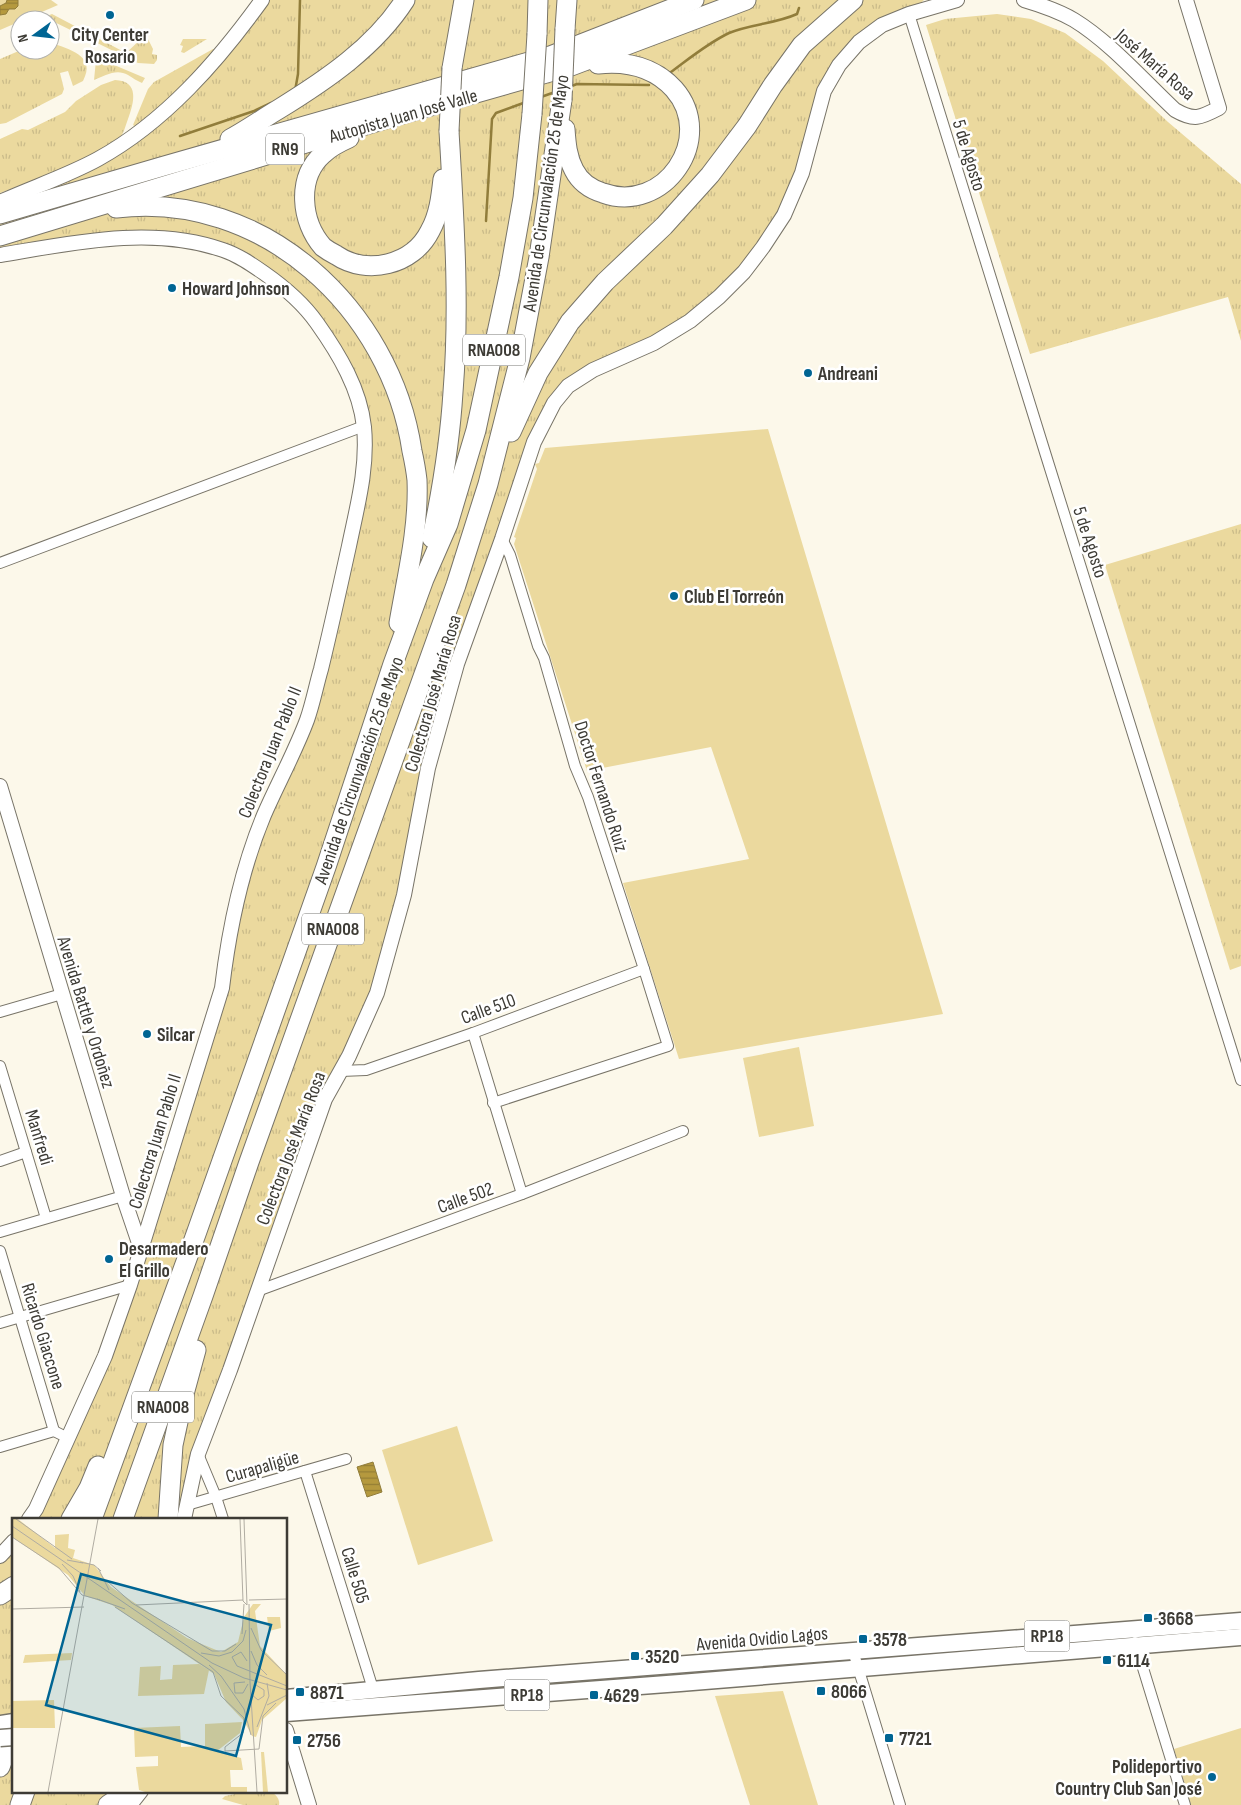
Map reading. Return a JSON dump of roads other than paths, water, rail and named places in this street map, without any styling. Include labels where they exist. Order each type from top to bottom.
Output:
[{"type":"highway","points":[[164,166],[244,132],[311,90],[349,61],[380,31],[405,0]]},
{"type":"highway","points":[[392,118],[334,145],[321,155],[306,184],[304,202],[309,225],[324,248],[346,262],[376,267],[384,265],[407,256],[420,245],[430,232],[439,205],[449,131],[456,0]]},
{"type":"highway","points":[[452,68],[464,0]]},
{"type":"highway","name":"Avenida de Circunvalación 25 de Mayo","points":[[92,1518],[322,876],[393,664],[424,579],[448,524],[476,430],[509,277],[523,198],[532,114],[538,0]]},
{"type":"highway","name":"Avenida de Circunvalación 25 de Mayo","points":[[124,1518],[249,1162],[456,586],[488,484],[520,358],[539,257],[562,100],[567,0]]},
{"type":"highway","points":[[630,26],[668,0]]},
{"type":"highway","name":"Autopista Juan José Valle","points":[[0,214],[550,56],[694,0]]},
{"type":"highway","name":"Autopista Juan José Valle","points":[[0,236],[72,213],[572,66],[746,0]]},
{"type":"highway","points":[[488,484],[538,373],[570,322],[606,282],[664,226],[710,175],[747,126],[773,85],[802,45],[853,0]]},
{"type":"highway","points":[[562,100],[567,152],[573,169],[582,181],[594,190],[618,196],[636,195],[651,190],[666,181],[677,170],[686,154],[690,136],[689,117],[681,98],[668,83],[655,73],[621,62],[572,66]]},
{"type":"highway","points":[[424,579],[439,504],[453,392],[456,316],[449,131]]},
{"type":"highway","points":[[72,213],[127,206],[170,206],[206,213],[240,224],[302,261],[330,286],[356,316],[378,349],[398,391],[410,433],[417,480],[415,529],[393,664]]},
{"type":"highway","points":[[168,1518],[173,1445],[198,1343],[203,1296]]},
{"type":"highway","points":[[72,1518],[89,1488],[153,1352]]},
{"type":"highway","points":[[0,1595],[12,1587]]},
{"type":"highway","points":[[0,1767],[12,1735]]},
{"type":"highway","points":[[20,1805],[25,1792]]},
{"type":"highway","points":[[108,1805],[128,1792]]},
{"type":"main road","points":[[0,202],[92,162],[145,127],[188,90],[242,28],[262,0]]},
{"type":"main road","points":[[909,14],[957,0]]},
{"type":"main road","name":"José María Rosa","points":[[1024,0],[1057,11],[1074,20],[1105,44],[1174,110],[1185,116],[1200,118],[1219,108],[1186,0]]},
{"type":"main road","name":"Colectora José María Rosa","points":[[186,1512],[198,1454],[325,1099],[349,1056],[377,993],[404,895],[428,768],[454,674],[534,442],[554,403],[568,386],[593,370],[654,343],[690,321],[719,297],[744,272],[784,215],[802,173],[824,91],[839,65],[859,42],[882,25],[909,14]]},
{"type":"main road","name":"Colectora Juan Pablo II","points":[[0,255],[62,244],[124,238],[158,238],[189,241],[224,250],[250,264],[281,285],[307,309],[332,344],[353,385],[364,426],[365,466],[336,610],[308,718],[263,817],[242,878],[227,942],[222,988],[130,1285],[105,1356],[36,1509],[30,1518]]},
{"type":"main road","name":"Avenida Battle y Ordoñez","points":[[0,786],[123,1196],[141,1249]]},
{"type":"main road","points":[[0,1556],[12,1543]]},
{"type":"main road","name":"Avenida Ovidio Lagos","points":[[288,1713],[858,1668],[1134,1637],[1241,1621]]},
{"type":"main road","name":"Avenida Ovidio Lagos","points":[[288,1698],[373,1689],[854,1651],[1134,1637],[1241,1637]]},
{"type":"main road","points":[[288,1736],[310,1805]]},
{"type":"main road","points":[[130,1805],[140,1792]]},
{"type":"street","name":"5 de Agosto","points":[[909,14],[1021,380],[1167,837],[1241,1080]]},
{"type":"street","points":[[0,563],[364,426]]},
{"type":"street","name":"Doctor Fernando Ruiz","points":[[493,1103],[668,1046],[588,797],[575,766],[544,658],[538,646],[510,555],[502,539]]},
{"type":"street","name":"Calle 510","points":[[340,1071],[366,1070],[473,1033],[644,969]]},
{"type":"street","points":[[0,1012],[62,994]]},
{"type":"street","points":[[473,1033],[522,1194]]},
{"type":"street","name":"Manfredi","points":[[0,1066],[3,1088],[26,1152],[46,1218]]},
{"type":"street","name":"Calle 502","points":[[257,1291],[522,1194],[683,1131]]},
{"type":"street","points":[[0,1161],[26,1152]]},
{"type":"street","points":[[0,1232],[123,1196]]},
{"type":"street","name":"Ricardo Giaccone","points":[[0,1251],[54,1431]]},
{"type":"street","points":[[0,1323],[130,1285]]},
{"type":"street","points":[[0,1447],[54,1431],[68,1438]]},
{"type":"street","points":[[198,1454],[216,1497],[222,1518]]},
{"type":"street","name":"Curapaligüe","points":[[186,1512],[216,1497],[346,1460]]},
{"type":"street","name":"Calle 505","points":[[305,1472],[373,1689]]},
{"type":"street","points":[[1134,1637],[1185,1805]]},
{"type":"street","points":[[854,1651],[900,1805]]},
{"type":"waterway","points":[[295,91],[298,74],[300,0]]},
{"type":"waterway","points":[[671,72],[721,37],[745,28],[789,17],[797,14],[799,8]]},
{"type":"waterway","points":[[569,87],[577,84],[649,85]]},
{"type":"waterway","points":[[541,97],[555,92]]},
{"type":"waterway","points":[[486,221],[492,119],[496,113],[526,102]]},
{"type":"waterway","points":[[180,136],[254,111],[271,103]]},
{"type":"place","name":"City Center Rosario","points":[[110,15]]},
{"type":"place","name":"Howard Johnson","points":[[172,288]]},
{"type":"place","name":"Andreani","points":[[808,373]]},
{"type":"place","name":"Club El Torreón","points":[[674,596]]},
{"type":"place","name":"Silcar","points":[[147,1034]]},
{"type":"place","name":"Desarmadero El Grillo","points":[[109,1259]]},
{"type":"place","name":"3668","points":[[1148,1618]]},
{"type":"place","name":"3578","points":[[863,1639]]},
{"type":"place","name":"3520","points":[[635,1656]]},
{"type":"place","name":"6114","points":[[1107,1660]]},
{"type":"place","name":"8066","points":[[821,1691]]},
{"type":"place","name":"8871","points":[[300,1692]]},
{"type":"place","name":"4629","points":[[594,1695]]},
{"type":"place","name":"7721","points":[[889,1738]]},
{"type":"place","name":"2756","points":[[297,1740]]},
{"type":"place","name":"Polideportivo Country Club San José","points":[[1212,1777]]}]
